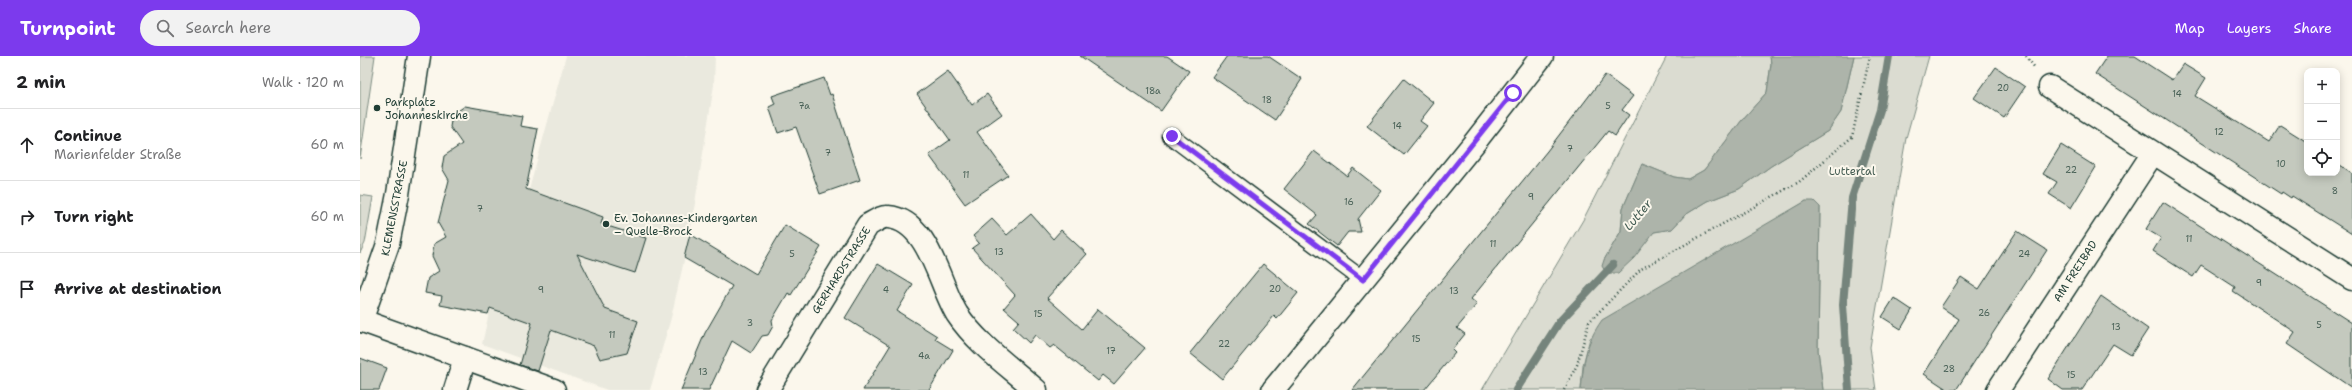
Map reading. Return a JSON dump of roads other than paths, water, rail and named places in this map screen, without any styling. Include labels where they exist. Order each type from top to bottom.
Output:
[{"type":"street","name":"KLEMENSSTRASSE","points":[[419,56],[399,186],[388,244],[360,320],[554,390]]},
{"type":"street","points":[[1273,390],[1542,56]]},
{"type":"street","points":[[2050,87],[2352,279]]},
{"type":"street","name":"AM FREIBAD","points":[[1998,390],[2153,153]]},
{"type":"street","name":"GERHARDSTRASSE","points":[[767,390],[868,225],[886,216],[903,220],[916,232],[931,254],[944,289],[958,314],[975,336],[1036,390]]},
{"type":"street","points":[[455,390],[465,358]]},
{"type":"lane","points":[[1172,136],[1363,280]]},
{"type":"water","points":[[1770,56],[1854,56],[1841,112],[1828,131],[1771,166],[1739,189],[1708,201],[1685,215],[1672,229],[1654,232],[1634,258],[1618,273],[1606,273],[1602,266],[1621,231],[1623,208],[1642,164],[1674,177],[1688,179],[1704,170],[1742,120],[1767,92],[1771,64]]},
{"type":"water","points":[[1806,201],[1814,201],[1820,207],[1818,350],[1823,390],[1581,390],[1586,353],[1592,337],[1602,320]]},
{"type":"waterway","name":"Lutter","points":[[1849,390],[1843,305],[1852,198],[1880,110],[1889,56]]},
{"type":"waterway","name":"Lutter","points":[[1516,390],[1560,321],[1613,265]]},
{"type":"place","name":"Parkplatz Johanneskirche","points":[[377,108]]},
{"type":"place","name":"Ev. Johannes-Kindergarten – Quelle-Brock","points":[[606,224]]},
{"type":"park label","name":"Luttertal","points":[[1852,171]]}]
